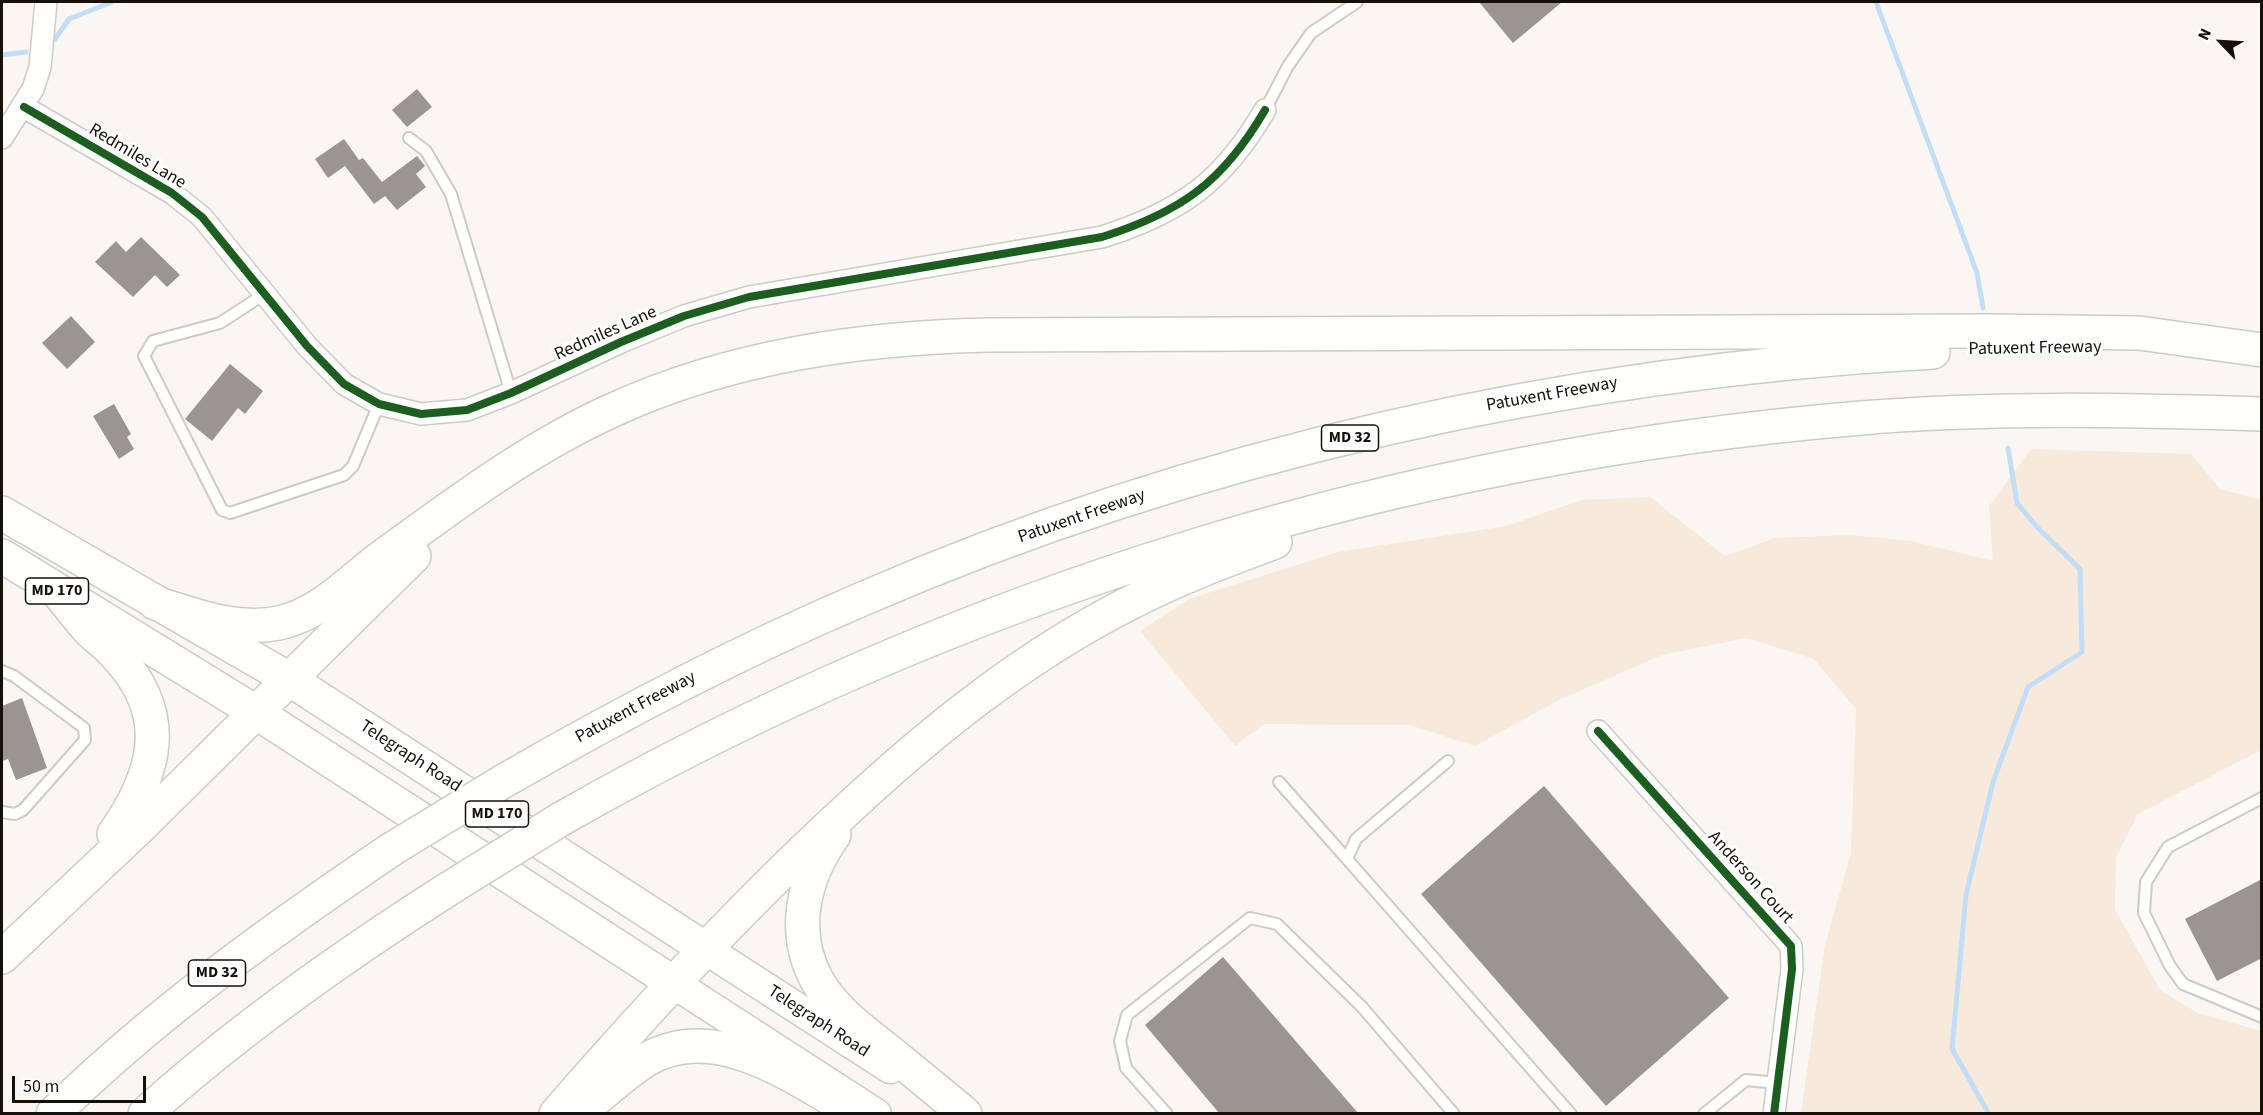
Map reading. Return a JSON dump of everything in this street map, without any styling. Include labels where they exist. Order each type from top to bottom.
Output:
[{"type":"main road","points":[[155,603],[221,623],[240,625],[278,623],[299,617],[327,601],[383,555],[561,434],[663,389],[732,368],[803,351],[927,337],[1991,331],[2139,333],[2262,351]]},
{"type":"main road","name":"Patuxent Freeway","points":[[53,1113],[150,1026],[222,969],[308,906],[392,849],[502,782],[637,706],[756,647],[871,595],[964,558],[1100,509],[1248,464],[1353,437],[1475,409],[1597,386],[1769,364],[1990,349],[2138,347],[2262,351]]},
{"type":"main road","points":[[145,1113],[194,1069],[350,952],[561,819],[672,759],[805,694],[989,616],[1119,569],[1274,521],[1337,505],[1495,468],[1609,448],[1745,430],[1887,417],[1989,412],[2138,411],[2262,414]]},
{"type":"main road","points":[[556,1113],[672,982],[790,862],[881,778],[942,726],[1006,678],[1067,638],[1124,606],[1198,571],[1279,540],[1498,476],[1609,448]]},
{"type":"main road","points":[[2,957],[85,876],[139,828],[398,570],[517,462]]},
{"type":"main road","name":"Telegraph Road","points":[[2,513],[289,679],[963,1113]]},
{"type":"main road","name":"MD 170","points":[[2,556],[254,711],[876,1113]]},
{"type":"main road","points":[[57,591],[132,675],[150,710],[154,734],[151,761],[142,788],[85,876]]},
{"type":"main road","points":[[881,778],[826,846],[811,876],[804,898],[802,924],[805,951],[817,981],[833,1003],[963,1113]]},
{"type":"main road","points":[[577,1113],[646,1060],[671,1050],[693,1046],[718,1048],[771,1065],[857,1113]]},
{"type":"street","points":[[2,138],[24,107],[40,67],[46,2]]},
{"type":"street","name":"Redmiles Lane","points":[[24,107],[172,193],[202,218],[325,367],[344,384],[379,404],[412,413],[467,410],[511,393],[621,342],[684,316],[749,297],[1102,237],[1130,228],[1160,216],[1203,187],[1237,154],[1265,110]]},
{"type":"street","name":"Anderson Court","points":[[1598,730],[1791,946],[1792,969],[1774,1113]]},
{"type":"lane","points":[[1265,110],[1288,66],[1311,33],[1357,2]]},
{"type":"lane","points":[[409,138],[426,151],[452,194],[511,393]]},
{"type":"lane","points":[[266,293],[220,323],[153,341],[144,356],[222,510],[230,513],[344,475],[353,466],[379,404]]},
{"type":"lane","points":[[2,671],[14,676],[84,728],[85,740],[24,810],[15,814],[2,812]]},
{"type":"lane","points":[[1347,859],[1356,839],[1448,761]]},
{"type":"lane","points":[[1279,782],[1571,1113]]},
{"type":"lane","points":[[2262,798],[2168,847],[2146,882],[2144,913],[2170,966],[2183,984],[2262,1017]]},
{"type":"lane","points":[[1167,1113],[1126,1068],[1120,1041],[1127,1015],[1250,918],[1277,924],[1362,1007],[1454,1113]]},
{"type":"lane","points":[[1704,1113],[1746,1080],[1778,1083]]},
{"type":"shaded area","points":[[2031,449],[2191,454],[2220,489],[2261,500],[2261,750],[2138,814],[2116,857],[2115,909],[2160,990],[2198,1013],[2261,1031],[2261,1113],[1801,1113],[1825,945],[1851,853],[1856,709],[1814,659],[1747,638],[1662,655],[1559,700],[1475,746],[1410,725],[1264,724],[1235,746],[1140,631],[1189,599],[1338,552],[1507,526],[1581,500],[1650,497],[1725,556],[1775,538],[1850,535],[1911,541],[1993,561],[1989,506]]},
{"type":"building","points":[[1479,2],[1562,2],[1513,43]]},
{"type":"building","points":[[417,89],[432,107],[407,127],[392,110]]},
{"type":"building","points":[[344,139],[359,160],[363,158],[382,182],[417,156],[425,166],[416,174],[426,187],[397,210],[385,196],[374,204],[345,166],[328,178],[315,159]]},
{"type":"building","points":[[141,237],[180,275],[167,287],[155,275],[133,297],[95,262],[116,241],[126,252]]},
{"type":"building","points":[[71,316],[95,342],[67,369],[42,343]]},
{"type":"building","points":[[230,364],[263,391],[245,414],[238,408],[212,441],[185,419]]},
{"type":"building","points":[[114,404],[131,434],[127,437],[134,449],[119,459],[93,416]]},
{"type":"building","points":[[22,698],[47,768],[16,780],[8,759],[2,761],[2,706]]},
{"type":"building","points":[[1544,786],[1729,998],[1606,1106],[1421,894]]},
{"type":"building","points":[[2262,879],[2262,958],[2217,981],[2185,919]]},
{"type":"building","points":[[1223,957],[1358,1113],[1219,1113],[1145,1025]]},
{"type":"waterway","points":[[55,39],[69,19],[112,2]]},
{"type":"waterway","points":[[1876,2],[1977,273],[1983,308]]},
{"type":"waterway","points":[[2,55],[26,52]]},
{"type":"waterway","points":[[1989,1114],[1952,1049],[1966,895],[1993,782],[2028,687],[2082,652],[2080,569],[2037,527],[2017,503],[2008,448]]},
{"type":"cycle path","points":[[24,107],[172,193],[202,217],[307,346],[344,384],[379,404],[421,414],[467,410],[511,393],[621,342],[684,316],[749,297],[1102,237],[1130,227],[1177,205],[1216,175],[1233,157],[1265,110]]},
{"type":"cycle path","points":[[1598,731],[1791,946],[1792,969],[1774,1114]]}]
